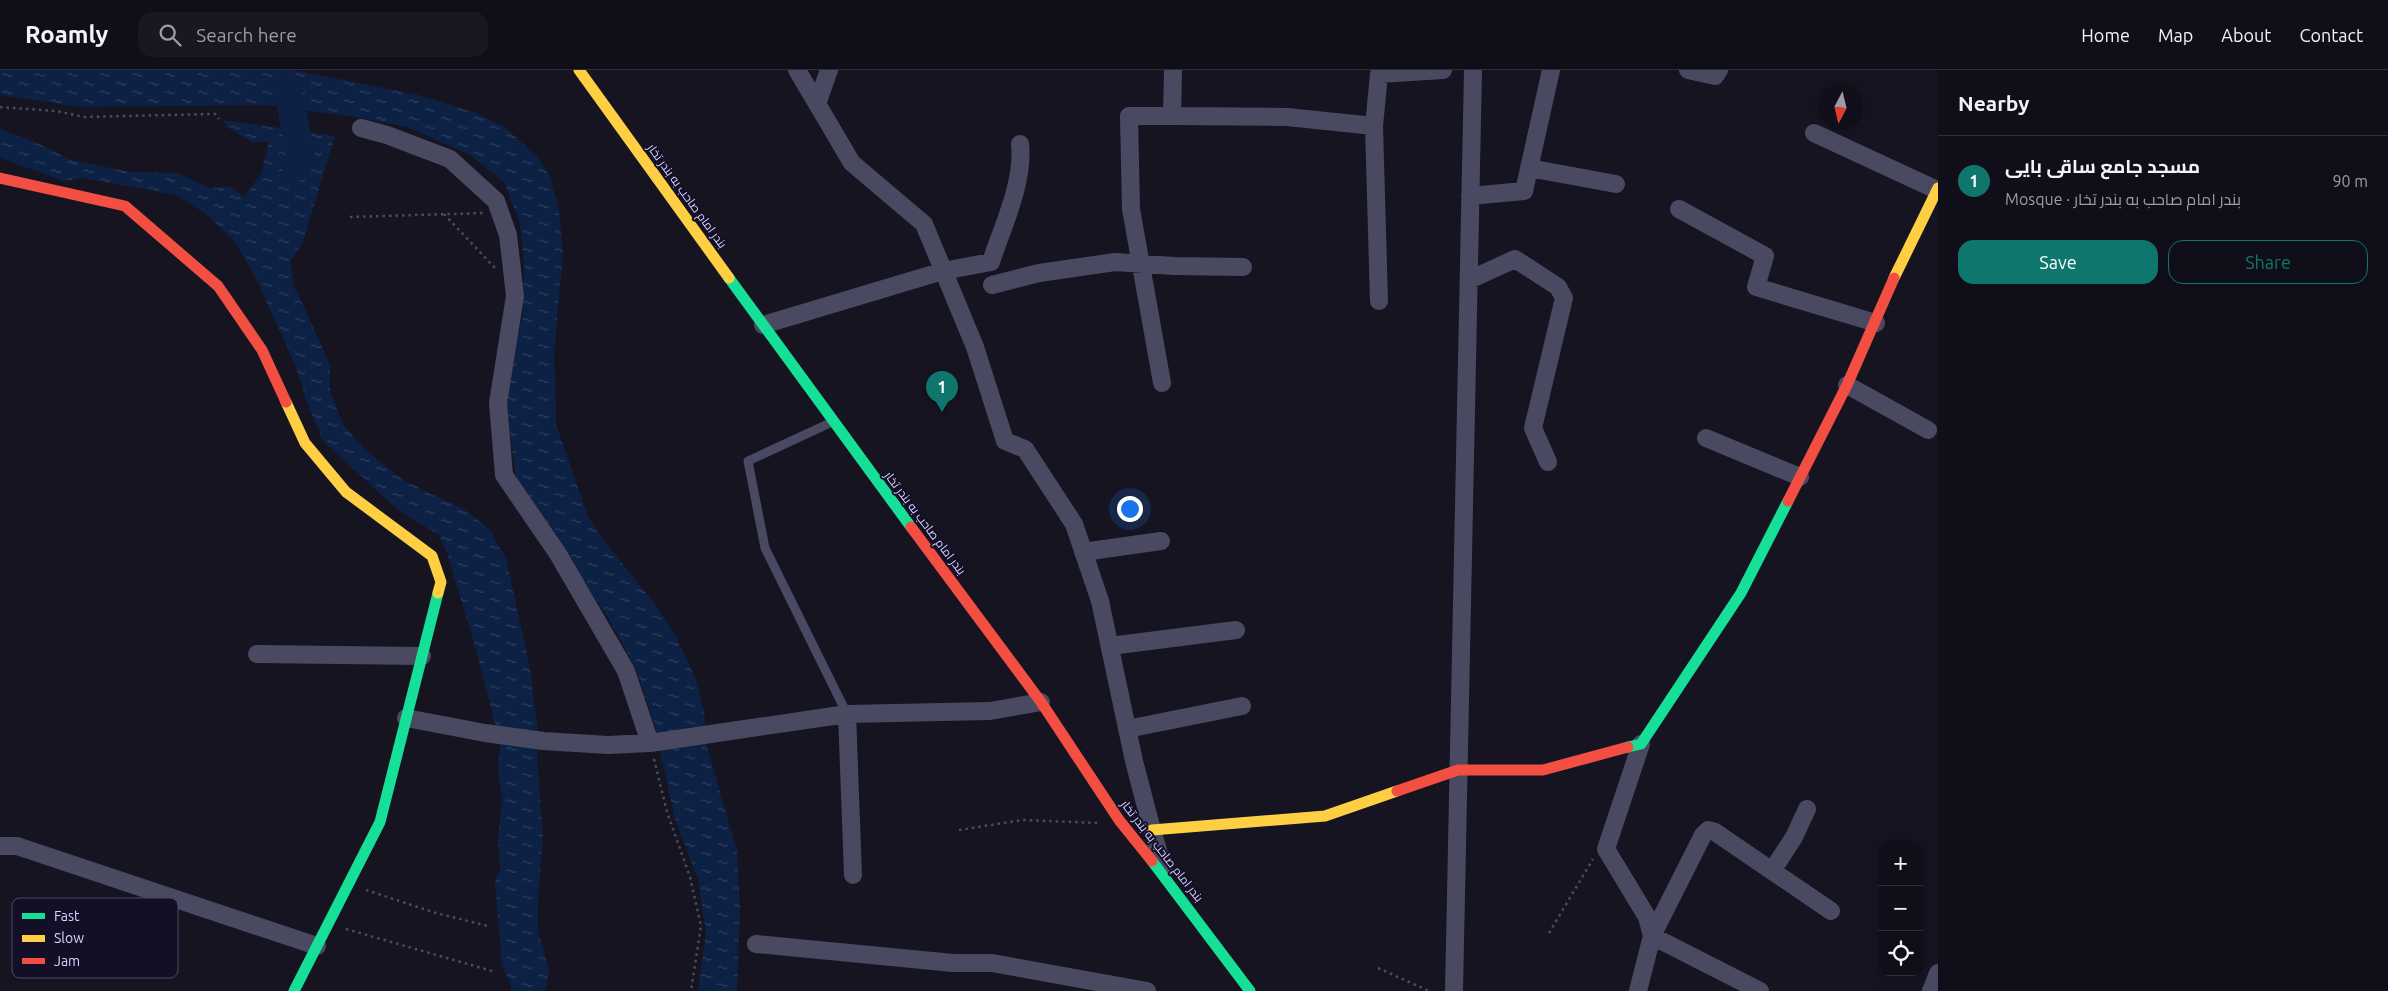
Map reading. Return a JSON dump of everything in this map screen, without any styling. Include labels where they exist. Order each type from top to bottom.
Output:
[{"type":"street","name":"بندر امام صاحب به بندر تخار","points":[[579,70],[832,422],[1040,702],[1119,820],[1167,880],[1249,991]]},
{"type":"street","points":[[796,70],[852,163],[924,224],[975,347],[1004,441],[1025,449],[1074,524],[1100,601],[1152,830],[1167,880]]},
{"type":"street","points":[[817,104],[829,70]]},
{"type":"street","points":[[1172,116],[1173,70]]},
{"type":"street","points":[[1379,300],[1374,126],[1379,74],[1443,70]]},
{"type":"street","points":[[1454,991],[1473,70]]},
{"type":"street","points":[[1470,196],[1524,191],[1551,70]]},
{"type":"street","points":[[1688,70],[1715,76],[1719,70]]},
{"type":"street","points":[[1162,383],[1131,209],[1129,116],[1287,117],[1374,126]]},
{"type":"street","points":[[360,128],[387,135],[450,159],[496,201],[508,235],[515,296],[498,403],[504,475],[558,554],[626,671],[650,743]]},
{"type":"street","points":[[1760,991],[1652,936],[1647,917],[1606,849],[1640,744],[1741,592],[1847,385],[1876,323],[1907,248],[1938,189],[1814,134]]},
{"type":"street","points":[[763,325],[943,271],[991,262],[1016,189],[1022,161],[1020,144]]},
{"type":"street","points":[[1530,168],[1616,184]]},
{"type":"street","points":[[0,178],[125,206],[218,286],[262,350],[305,443],[346,492],[432,556],[441,582],[380,822],[294,991]]},
{"type":"street","points":[[1679,209],[1766,256],[1756,287],[1876,323]]},
{"type":"street","points":[[1469,280],[1515,259],[1558,287],[1564,298],[1533,428],[1548,462]]},
{"type":"street","points":[[992,285],[1039,273],[1115,262],[1140,262],[1174,266],[1243,266]]},
{"type":"street","points":[[1847,385],[1928,430]]},
{"type":"street","points":[[1706,438],[1800,477]]},
{"type":"street","points":[[1083,552],[1161,541]]},
{"type":"street","points":[[1110,646],[1236,630]]},
{"type":"street","points":[[257,654],[422,656]]},
{"type":"street","points":[[406,718],[485,733],[543,741],[608,745],[650,743],[847,714],[990,711],[1040,702]]},
{"type":"street","points":[[1128,729],[1242,706]]},
{"type":"street","points":[[847,714],[853,875]]},
{"type":"street","points":[[1152,830],[1325,816],[1458,770],[1543,770],[1640,744]]},
{"type":"street","points":[[1772,871],[1794,837],[1807,809]]},
{"type":"street","points":[[1638,991],[1652,936],[1703,835],[1708,830],[1716,832],[1831,911]]},
{"type":"street","points":[[0,846],[16,846],[173,898]]},
{"type":"street","points":[[178,900],[317,946]]},
{"type":"street","points":[[756,944],[953,963],[992,963],[1147,991]]},
{"type":"street","points":[[1931,991],[1938,973]]},
{"type":"lane","points":[[832,422],[748,461],[765,548],[847,714]]},
{"type":"path","points":[[0,107],[56,111],[84,117],[133,117],[180,113],[215,114],[219,119]]},
{"type":"path","points":[[350,217],[500,212]]},
{"type":"path","points":[[444,214],[495,268]]},
{"type":"path","points":[[650,743],[667,812],[690,877],[701,926],[691,991]]},
{"type":"path","points":[[958,830],[1023,820],[1102,824],[1119,820]]},
{"type":"path","points":[[1549,933],[1598,850],[1606,849]]},
{"type":"path","points":[[348,884],[436,913],[488,926]]},
{"type":"path","points":[[328,924],[492,971]]},
{"type":"path","points":[[1378,968],[1428,991]]},
{"type":"water","points":[[0,70],[293,70],[418,95],[476,113],[505,127],[539,159],[550,177],[559,210],[563,255],[554,352],[556,424],[587,514],[602,538],[657,607],[676,637],[695,677],[704,710],[706,744],[737,850],[740,909],[737,991],[698,991],[706,932],[698,880],[675,819],[655,727],[636,669],[606,614],[518,487],[505,404],[523,310],[524,264],[520,223],[504,182],[470,155],[407,127],[356,117],[266,105],[79,107],[0,95]]},
{"type":"water","points":[[223,120],[335,136],[302,244],[290,262],[294,285],[330,365],[330,390],[343,425],[366,450],[403,480],[465,510],[490,530],[506,559],[529,663],[538,729],[537,760],[543,836],[538,897],[538,930],[549,971],[545,991],[511,991],[511,986],[502,965],[495,882],[500,868],[498,838],[502,800],[498,769],[500,742],[476,650],[447,553],[439,535],[397,509],[323,441],[306,400],[296,367],[255,276],[235,242],[206,214],[176,195],[82,178],[64,181],[0,158],[0,129],[35,142],[71,160],[130,172],[177,173],[211,188],[232,187],[244,197],[261,174],[269,142],[252,142],[227,127]]},
{"type":"waterway","points":[[286,85],[301,153],[296,167]]},
{"type":"traffic: fast","points":[[729,278],[911,527]]},
{"type":"traffic: fast","points":[[1628,747],[1641,744],[1741,593],[1788,501]]},
{"type":"traffic: fast","points":[[294,991],[380,822],[438,593]]},
{"type":"traffic: fast","points":[[1152,861],[1250,991]]},
{"type":"traffic: slow","points":[[579,70],[729,278]]},
{"type":"traffic: slow","points":[[1894,278],[1938,188]]},
{"type":"traffic: slow","points":[[286,402],[305,443],[346,492],[432,556],[441,582],[438,593]]},
{"type":"traffic: slow","points":[[1152,830],[1325,816],[1397,791]]},
{"type":"traffic: jam","points":[[0,178],[125,206],[218,286],[262,350],[286,402]]},
{"type":"traffic: jam","points":[[1788,501],[1847,385],[1894,278]]},
{"type":"traffic: jam","points":[[911,527],[1041,702],[1119,820],[1152,861]]},
{"type":"traffic: jam","points":[[1397,791],[1458,770],[1543,770],[1628,747]]},
{"type":"place","name":"مسجد جامع ساقی بایی","points":[[942,412]]}]
